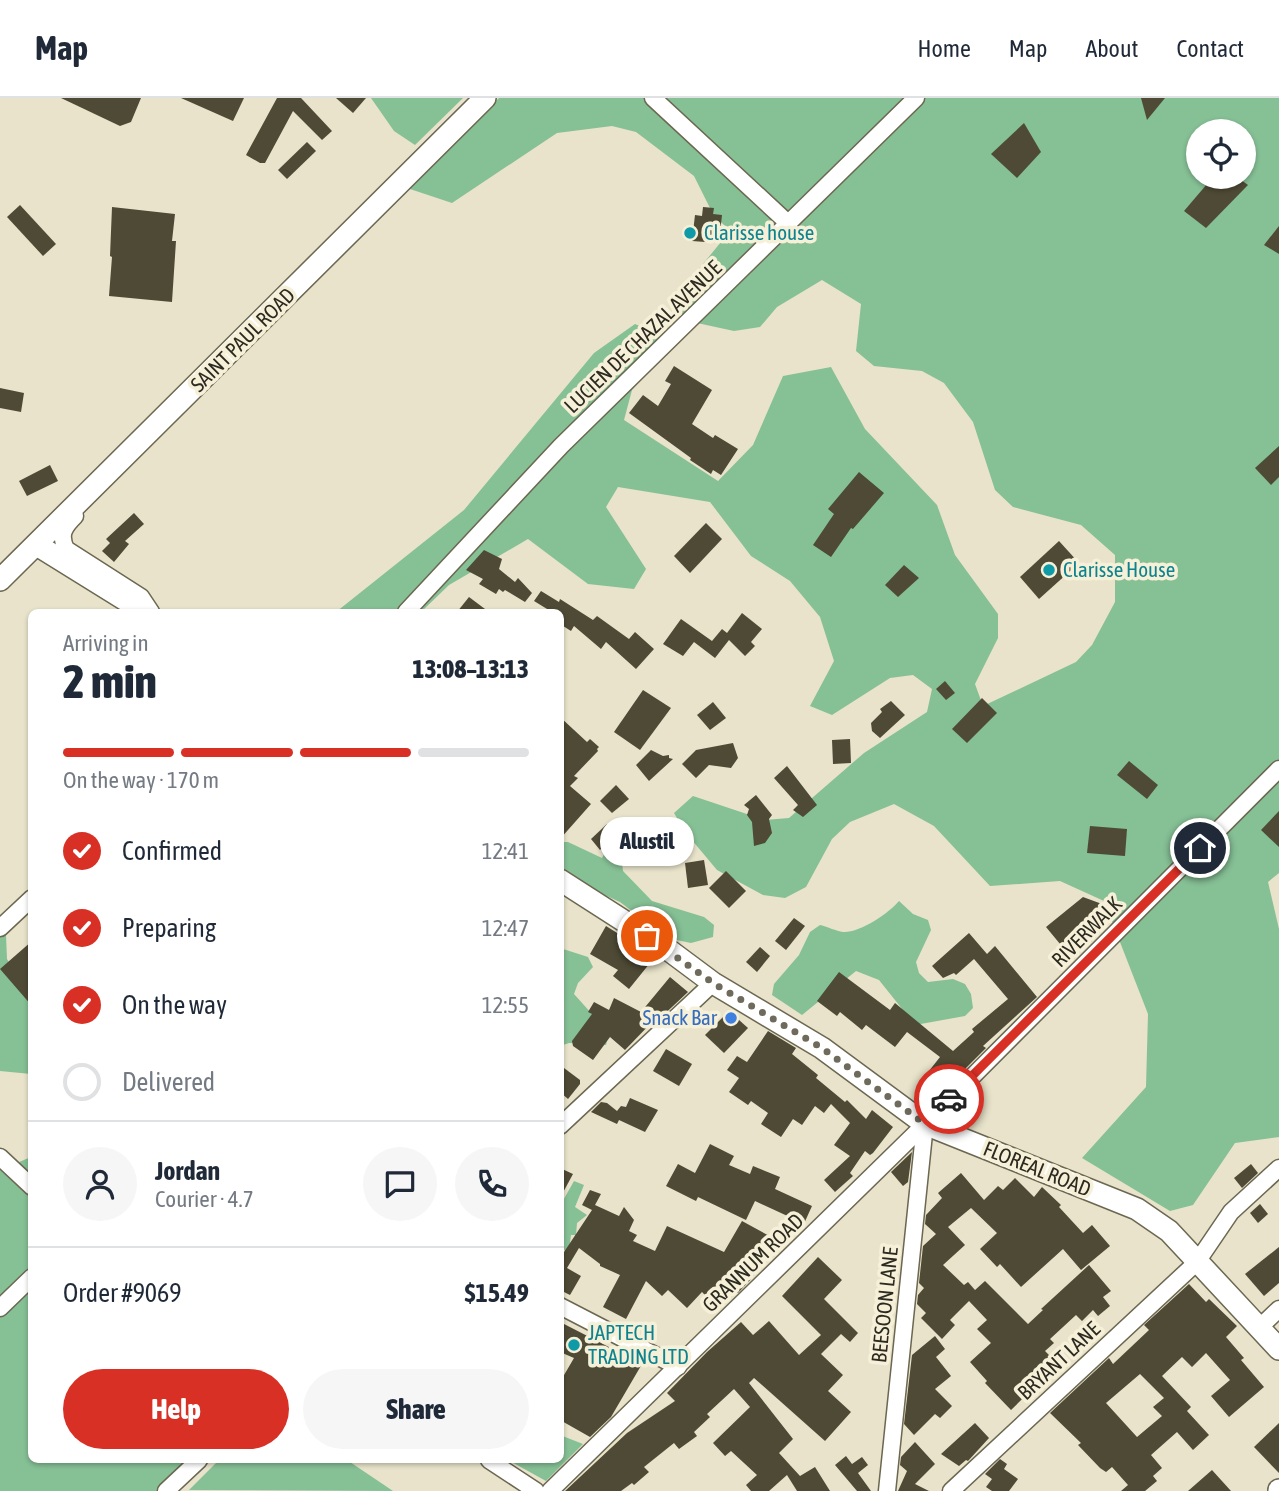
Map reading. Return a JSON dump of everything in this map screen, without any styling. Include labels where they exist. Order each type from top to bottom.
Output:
[{"type":"main road","name":"SAINT PAUL ROAD","points":[[0,580],[114,470],[485,98]]},
{"type":"main road","points":[[37,545],[140,609]]},
{"type":"main road","name":"FLOREAL ROAD","points":[[564,883],[666,948],[713,983],[822,1048],[925,1124],[1138,1209],[1169,1231],[1279,1349]]},
{"type":"street","points":[[653,98],[789,224]]},
{"type":"street","name":"LUCIEN DE CHAZAL AVENUE","points":[[409,609],[561,446],[916,98]]},
{"type":"street","points":[[114,470],[106,485],[65,525],[62,541],[71,554],[141,597],[149,609]]},
{"type":"street","name":"RIVERWALK","points":[[925,1124],[1279,769]]},
{"type":"street","points":[[0,928],[28,902]]},
{"type":"street","points":[[564,1122],[713,983]]},
{"type":"street","name":"GRANNUM ROAD","points":[[554,1489],[925,1124]]},
{"type":"street","name":"BEESOON LANE","points":[[887,1491],[925,1124]]},
{"type":"street","points":[[0,1157],[28,1182]]},
{"type":"street","name":"BRYANT LANE","points":[[951,1491],[1197,1262],[1231,1212],[1279,1168]]},
{"type":"street","points":[[0,1308],[28,1281]]},
{"type":"street","points":[[564,1309],[678,1367]]},
{"type":"street","points":[[1259,1328],[1279,1309]]},
{"type":"street","points":[[166,1491],[196,1463]]},
{"type":"street","points":[[494,1463],[537,1491]]},
{"type":"green space","points":[[371,98],[463,98],[415,145],[394,131]]},
{"type":"green space","points":[[499,98],[1279,98],[1279,873],[1268,882],[1279,929],[1279,1137],[1235,1143],[1193,1205],[1170,1211],[1082,1158],[1146,1087],[1148,1014],[1104,901],[1060,881],[990,886],[934,826],[894,804],[850,822],[832,839],[806,887],[785,898],[763,895],[717,870],[686,833],[674,813],[693,796],[765,820],[789,818],[864,753],[927,712],[932,689],[913,675],[890,678],[832,715],[810,706],[834,661],[820,617],[790,581],[751,556],[710,502],[618,487],[606,507],[646,569],[634,589],[588,584],[528,539],[449,585],[424,609],[340,609],[464,510],[594,353],[635,324],[658,334],[663,356],[632,390],[624,420],[718,481],[753,445],[783,376],[831,367],[865,429],[937,505],[955,555],[998,614],[998,638],[975,684],[983,706],[1076,662],[1092,645],[1115,602],[1115,555],[1081,525],[1013,507],[995,490],[973,422],[944,383],[922,371],[874,366],[856,351],[861,304],[822,280],[777,307],[760,327],[734,331],[688,321],[671,303],[730,231],[713,214],[694,176],[636,132],[612,126],[557,133],[452,203],[407,188]]},
{"type":"green space","points":[[564,842],[602,858],[607,848],[620,848],[623,871],[652,901],[704,917],[714,925],[713,937],[691,943],[667,938],[620,902],[576,882],[564,872]]},
{"type":"green space","points":[[899,901],[913,914],[928,920],[931,930],[916,962],[919,973],[928,982],[953,979],[965,984],[971,994],[973,1008],[965,1016],[915,1025],[879,980],[856,971],[802,1015],[772,995],[774,984],[799,955],[810,932],[820,925],[843,932],[858,929],[881,916]]},
{"type":"green space","points":[[0,928],[6,935],[7,959],[28,993],[28,1074],[0,1071]]},
{"type":"green space","points":[[564,949],[588,957],[593,967],[578,983],[574,994],[609,1033],[606,1045],[564,1045]]},
{"type":"green space","points":[[28,1158],[28,1463],[188,1463],[160,1491],[0,1491],[0,1170]]},
{"type":"green space","points":[[574,1181],[584,1185],[575,1207],[587,1215],[577,1223],[576,1235],[571,1235],[569,1251],[564,1250],[564,1199]]},
{"type":"green space","points":[[564,1437],[583,1444],[564,1463]]},
{"type":"green space","points":[[216,1463],[351,1463],[393,1491],[189,1490]]},
{"type":"green space","points":[[513,1463],[564,1463],[546,1481]]},
{"type":"building","points":[[61,98],[141,98],[131,122],[120,126]]},
{"type":"building","points":[[181,98],[244,98],[233,121]]},
{"type":"building","points":[[277,98],[301,98],[332,131],[322,140],[293,111],[265,163],[260,163],[246,155]]},
{"type":"building","points":[[336,98],[366,98],[353,113]]},
{"type":"building","points":[[1141,98],[1165,98],[1147,120]]},
{"type":"building","points":[[1024,123],[1041,152],[1017,178],[991,154]]},
{"type":"building","points":[[307,142],[316,151],[287,179],[278,170]]},
{"type":"building","points":[[1203,189],[1244,189],[1206,228],[1184,211]]},
{"type":"building","points":[[20,205],[56,244],[43,256],[7,217]]},
{"type":"building","points":[[112,207],[175,214],[172,302],[109,296]]},
{"type":"building","name":"Clarisse House","points":[[703,207],[714,208],[713,214],[722,215],[719,243],[692,241],[695,215],[702,216]]},
{"type":"building","points":[[1279,226],[1279,254],[1264,245]]},
{"type":"building","points":[[674,366],[712,390],[692,424],[713,438],[715,435],[738,449],[721,475],[713,470],[711,474],[690,460],[691,458],[629,413],[643,395],[658,406],[671,384],[665,381]]},
{"type":"building","points":[[0,388],[24,393],[21,412],[0,408]]},
{"type":"building","points":[[1279,446],[1279,477],[1271,485],[1255,468]]},
{"type":"building","points":[[50,465],[58,481],[27,496],[19,481]]},
{"type":"building","points":[[859,472],[884,493],[853,529],[851,528],[831,557],[813,545],[834,514],[828,509]]},
{"type":"building","points":[[134,513],[144,524],[125,541],[129,544],[114,562],[102,551],[110,543],[106,539]]},
{"type":"building","points":[[706,523],[722,539],[690,573],[674,556]]},
{"type":"building","name":"Clarisse House","points":[[1059,541],[1079,563],[1039,599],[1020,577]]},
{"type":"building","points":[[484,550],[502,559],[499,569],[515,582],[518,578],[532,593],[525,602],[505,590],[503,592],[499,589],[496,594],[479,584],[483,579],[466,570]]},
{"type":"building","points":[[904,565],[919,578],[898,597],[885,585]]},
{"type":"building","points":[[541,591],[559,602],[560,599],[593,620],[597,616],[629,639],[635,632],[654,649],[636,669],[606,642],[601,649],[574,626],[571,631],[564,627],[564,609],[547,609],[534,601]]},
{"type":"building","points":[[469,597],[485,609],[459,609]]},
{"type":"building","points":[[742,613],[762,629],[751,642],[755,646],[745,656],[729,640],[715,658],[694,642],[683,656],[663,644],[681,619],[712,641],[722,629],[727,633]]},
{"type":"building","points":[[945,681],[955,693],[946,700],[936,689]]},
{"type":"building","points":[[643,690],[671,708],[640,750],[614,732]]},
{"type":"building","points":[[982,698],[997,713],[967,743],[952,729]]},
{"type":"building","points":[[891,701],[905,715],[880,738],[872,731],[871,723],[882,712],[880,709]]},
{"type":"building","points":[[713,702],[726,718],[710,730],[697,715]]},
{"type":"building","points":[[564,721],[587,742],[590,739],[599,747],[574,776],[578,778],[570,786],[591,804],[564,834]]},
{"type":"building","points":[[850,739],[851,763],[833,764],[832,740]]},
{"type":"building","points":[[733,743],[738,758],[731,768],[709,765],[696,778],[682,764],[696,750]]},
{"type":"building","points":[[651,750],[663,756],[669,755],[669,758],[673,759],[649,781],[636,765]]},
{"type":"building","points":[[1129,761],[1158,785],[1147,799],[1117,775]]},
{"type":"building","points":[[787,766],[817,805],[803,817],[793,810],[798,805],[774,778]]},
{"type":"building","points":[[616,785],[629,799],[612,813],[600,801]]},
{"type":"building","points":[[756,795],[772,815],[769,819],[772,833],[765,843],[754,846],[752,822],[747,815],[749,809],[744,805]]},
{"type":"building","points":[[1279,811],[1279,847],[1261,830]]},
{"type":"building","points":[[607,824],[623,839],[613,848],[608,842],[600,850],[591,839]]},
{"type":"building","points":[[1090,826],[1127,829],[1125,856],[1087,853]]},
{"type":"building","points":[[704,860],[708,885],[688,888],[685,863]]},
{"type":"building","points":[[726,871],[746,891],[729,908],[709,888]]},
{"type":"building","points":[[1083,897],[1102,904],[1109,920],[1097,936],[1079,952],[1072,944],[1065,950],[1046,927]]},
{"type":"building","points":[[794,918],[805,926],[786,950],[775,941]]},
{"type":"building","points":[[606,926],[630,941],[628,945],[650,963],[629,989],[613,976],[618,970],[590,954]]},
{"type":"building","points":[[969,933],[987,954],[995,946],[1037,997],[983,1046],[986,1048],[964,1070],[957,1065],[932,1096],[918,1085],[940,1057],[907,1032],[895,1047],[866,1025],[862,1030],[840,1012],[837,1016],[817,1001],[839,972],[890,1010],[895,1003],[953,1051],[974,1032],[972,1029],[1008,999],[974,959],[956,975],[954,973],[943,978],[932,966]]},
{"type":"building","points":[[28,944],[28,1001],[0,969]]},
{"type":"building","points":[[760,947],[770,956],[757,972],[746,962]]},
{"type":"building","points":[[670,977],[688,992],[655,1023],[653,1021],[625,1050],[610,1037],[593,1060],[573,1046],[572,1041],[592,1014],[588,1012],[594,1002],[609,1010],[614,998],[641,1012]]},
{"type":"building","points":[[729,1011],[748,1028],[724,1053],[705,1035]]},
{"type":"building","points":[[768,1031],[796,1048],[792,1054],[818,1075],[816,1078],[845,1102],[847,1100],[866,1119],[872,1110],[893,1127],[873,1153],[870,1155],[865,1151],[850,1173],[853,1176],[835,1192],[824,1180],[850,1156],[834,1145],[850,1123],[831,1104],[824,1113],[815,1106],[802,1125],[793,1119],[781,1137],[761,1124],[768,1113],[751,1101],[748,1105],[729,1092],[739,1078],[727,1070],[737,1056],[747,1062]]},
{"type":"building","points":[[666,1049],[692,1064],[679,1086],[653,1071]]},
{"type":"building","points":[[564,1068],[580,1080],[580,1084],[568,1099],[564,1096]]},
{"type":"building","points":[[630,1098],[658,1110],[645,1132],[619,1120],[617,1124],[591,1112],[601,1102],[617,1111],[621,1106],[626,1107]]},
{"type":"building","points":[[710,1144],[734,1156],[729,1165],[750,1174],[753,1166],[780,1177],[775,1189],[812,1206],[802,1228],[792,1224],[794,1219],[755,1201],[746,1220],[698,1197],[696,1201],[666,1186],[678,1164],[695,1173]]},
{"type":"building","points":[[912,1152],[908,1182],[903,1186],[891,1172]]},
{"type":"building","points":[[1251,1164],[1258,1173],[1242,1188],[1234,1178]]},
{"type":"building","points":[[564,1170],[573,1174],[564,1191]]},
{"type":"building","points":[[961,1173],[984,1200],[998,1186],[1003,1190],[1015,1178],[1034,1197],[1042,1187],[1061,1205],[1059,1207],[1083,1233],[1092,1225],[1110,1246],[1081,1270],[1063,1249],[1021,1287],[1000,1264],[997,1267],[980,1249],[997,1233],[971,1208],[948,1227],[965,1245],[943,1265],[964,1285],[968,1282],[975,1290],[985,1281],[1028,1324],[1089,1265],[1111,1291],[1103,1297],[1110,1306],[1098,1316],[1093,1310],[1082,1321],[1076,1315],[1050,1339],[1054,1343],[1045,1351],[1058,1364],[1011,1410],[985,1383],[987,1381],[970,1362],[991,1343],[977,1329],[987,1320],[969,1301],[950,1320],[955,1325],[942,1339],[921,1318],[926,1313],[917,1304],[918,1295],[924,1288],[919,1283],[923,1246],[936,1234],[925,1224],[926,1215],[942,1198],[938,1193]]},
{"type":"building","points":[[590,1190],[601,1194],[595,1205],[619,1216],[624,1207],[634,1220],[629,1231],[637,1235],[633,1241],[655,1251],[667,1226],[724,1252],[742,1221],[773,1238],[752,1278],[738,1293],[723,1284],[709,1299],[702,1292],[687,1308],[668,1290],[662,1296],[646,1281],[626,1319],[603,1307],[620,1275],[600,1266],[579,1248],[567,1268],[581,1276],[570,1295],[564,1292],[564,1252],[592,1210],[582,1205]]},
{"type":"building","points":[[1260,1204],[1268,1214],[1258,1223],[1250,1213]]},
{"type":"building","points":[[1279,1247],[1279,1283],[1264,1296],[1245,1274]]},
{"type":"building","points":[[818,1257],[842,1280],[824,1299],[858,1333],[850,1342],[841,1334],[821,1354],[843,1375],[828,1391],[851,1412],[825,1441],[754,1378],[749,1383],[793,1439],[779,1453],[800,1476],[815,1467],[830,1491],[797,1491],[787,1475],[769,1491],[751,1491],[746,1485],[757,1475],[731,1451],[725,1456],[713,1443],[750,1407],[734,1389],[707,1414],[710,1417],[694,1432],[697,1436],[679,1449],[674,1443],[644,1467],[649,1472],[634,1485],[632,1483],[621,1491],[565,1491],[627,1433],[675,1401],[667,1393],[741,1322],[753,1335],[769,1321],[799,1355],[821,1335],[782,1296]]},
{"type":"building","points":[[1189,1284],[1206,1302],[1209,1299],[1237,1326],[1226,1337],[1264,1387],[1229,1417],[1211,1396],[1230,1380],[1206,1353],[1192,1367],[1182,1357],[1162,1376],[1191,1407],[1187,1411],[1209,1435],[1193,1450],[1177,1432],[1151,1455],[1162,1468],[1153,1476],[1157,1481],[1145,1491],[1121,1491],[1128,1485],[1112,1467],[1106,1472],[1100,1468],[1078,1445],[1081,1443],[1050,1413],[1109,1358],[1113,1364],[1149,1330],[1144,1325]],"holes":[[[1140,1374],[1164,1398],[1153,1407],[1162,1416],[1137,1437],[1106,1403]]]},
{"type":"building","points":[[564,1324],[642,1364],[611,1417],[590,1437],[564,1422],[564,1375],[574,1358],[564,1354]]},
{"type":"building","points":[[935,1336],[945,1349],[936,1357],[951,1376],[935,1389],[952,1406],[940,1418],[935,1414],[914,1435],[904,1424],[912,1355]]},
{"type":"building","points":[[975,1423],[989,1438],[968,1461],[959,1466],[941,1454]]},
{"type":"building","points":[[1279,1423],[1279,1473],[1254,1447]]},
{"type":"building","points":[[915,1442],[935,1464],[915,1484],[929,1491],[898,1491],[907,1471],[900,1465],[901,1457]]},
{"type":"building","points":[[846,1456],[852,1464],[862,1457],[868,1465],[858,1473],[871,1491],[857,1491],[835,1465]]},
{"type":"building","points":[[1000,1459],[1007,1464],[1004,1469],[1018,1479],[1009,1491],[992,1491],[986,1487],[992,1479],[985,1474]]},
{"type":"building","points":[[1212,1470],[1231,1491],[1188,1491]]},
{"type":"way so far","points":[[647,936],[713,983],[822,1048],[925,1124],[949,1099]]},
{"type":"place","name":"Clarisse house","points":[[690,233]]},
{"type":"place","name":"Clarisse House","points":[[1049,570]]},
{"type":"place","name":"Alustil","points":[[647,936]]},
{"type":"place","name":"Snack Bar","points":[[731,1018]]},
{"type":"place","name":"JAPTECH TRADING LTD","points":[[574,1345]]},
{"type":"route","points":[[949,1099],[1200,848]]}]
